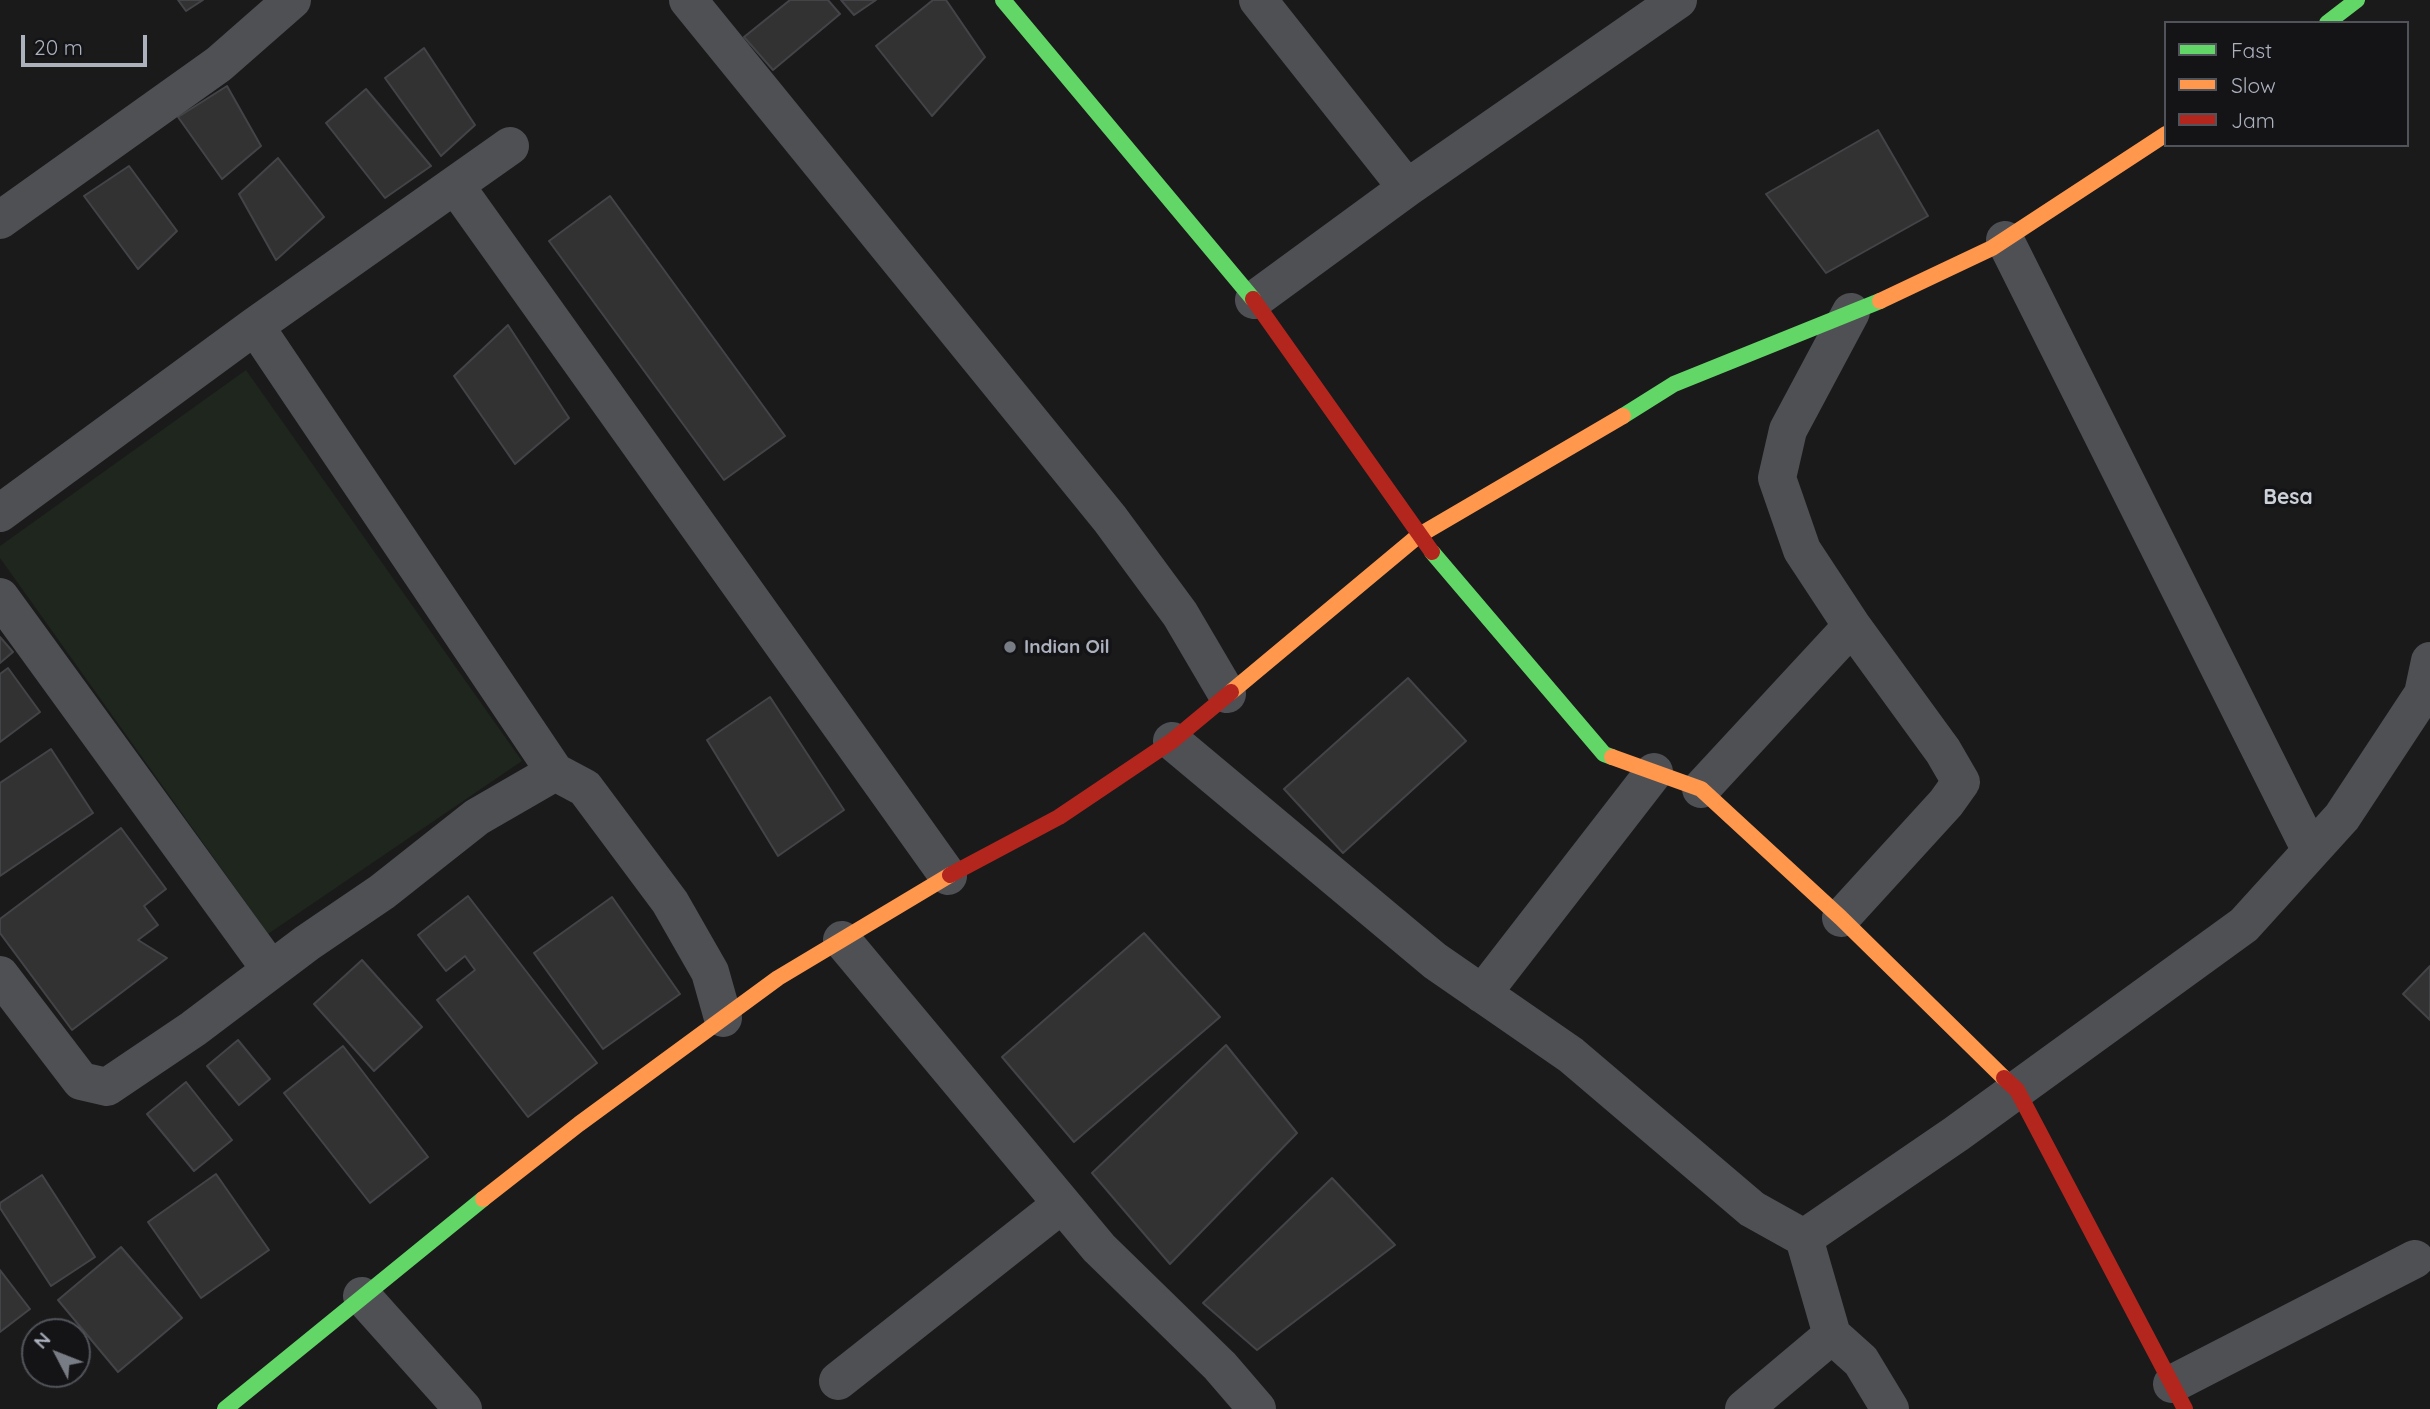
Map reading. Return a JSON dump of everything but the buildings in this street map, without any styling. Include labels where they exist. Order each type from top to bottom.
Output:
[{"type":"street","points":[[0,220],[219,64],[292,0]]},
{"type":"street","points":[[688,0],[1110,519],[1180,614],[1227,694]]},
{"type":"street","points":[[1003,0],[1254,300],[1418,536],[1604,754],[1700,789],[1841,918],[2017,1090],[2178,1396],[2415,1259]]},
{"type":"street","points":[[1258,0],[1407,188]]},
{"type":"street","points":[[1254,300],[1407,188],[1678,0]]},
{"type":"street","points":[[2330,21],[2357,0]]},
{"type":"street","points":[[225,1409],[362,1296],[579,1124],[723,1018],[778,978],[948,876],[1059,817],[1172,741],[1418,536],[1587,439],[1674,384],[1898,294],[2005,240],[2164,135]]},
{"type":"street","points":[[0,513],[255,326],[510,146]]},
{"type":"street","points":[[455,185],[948,876]]},
{"type":"street","points":[[2005,240],[2311,851]]},
{"type":"street","points":[[1841,918],[1946,803],[1961,782],[1943,751],[1852,626],[1802,550],[1777,478],[1788,430],[1851,312]]},
{"type":"street","points":[[255,326],[555,772],[585,788],[670,902],[709,972],[723,1018]]},
{"type":"street","points":[[0,597],[271,970]]},
{"type":"street","points":[[1700,789],[1852,626]]},
{"type":"street","points":[[1804,1238],[2017,1090],[2244,925],[2342,817],[2423,694],[2430,661]]},
{"type":"street","points":[[1172,741],[1434,961],[1570,1055],[1752,1209],[1804,1238],[1832,1335],[1861,1361],[1890,1409]]},
{"type":"street","points":[[0,975],[81,1081],[107,1087],[193,1029],[382,892],[477,817],[555,772]]},
{"type":"street","points":[[1482,994],[1654,772]]},
{"type":"street","points":[[842,940],[1099,1248],[1220,1366],[1243,1404]]},
{"type":"street","points":[[838,1381],[1062,1204]]},
{"type":"street","points":[[362,1296],[463,1409]]},
{"type":"street","points":[[1744,1409],[1832,1335]]},
{"type":"shaded area","points":[[246,370],[522,761],[268,934],[0,558],[0,546]]},
{"type":"traffic: fast","points":[[1003,0],[1253,299]]},
{"type":"traffic: fast","points":[[2330,21],[2357,0]]},
{"type":"traffic: fast","points":[[1623,416],[1674,384],[1880,301]]},
{"type":"traffic: fast","points":[[1432,552],[1604,754],[1612,757]]},
{"type":"traffic: fast","points":[[225,1409],[483,1199]]},
{"type":"traffic: slow","points":[[1880,301],[1992,248],[2164,135]]},
{"type":"traffic: slow","points":[[1231,692],[1418,536],[1623,416]]},
{"type":"traffic: slow","points":[[1612,757],[1701,789],[1841,918],[2004,1078]]},
{"type":"traffic: slow","points":[[483,1199],[579,1124],[778,978],[950,875]]},
{"type":"traffic: jam","points":[[1253,299],[1432,552]]},
{"type":"traffic: jam","points":[[950,875],[1059,817],[1172,741],[1231,692]]},
{"type":"traffic: jam","points":[[2004,1078],[2017,1090],[2185,1409]]},
{"type":"place","name":"Indian Oil","points":[[1010,647]]},
{"type":"district","name":"Besa","points":[[2288,498]]}]
